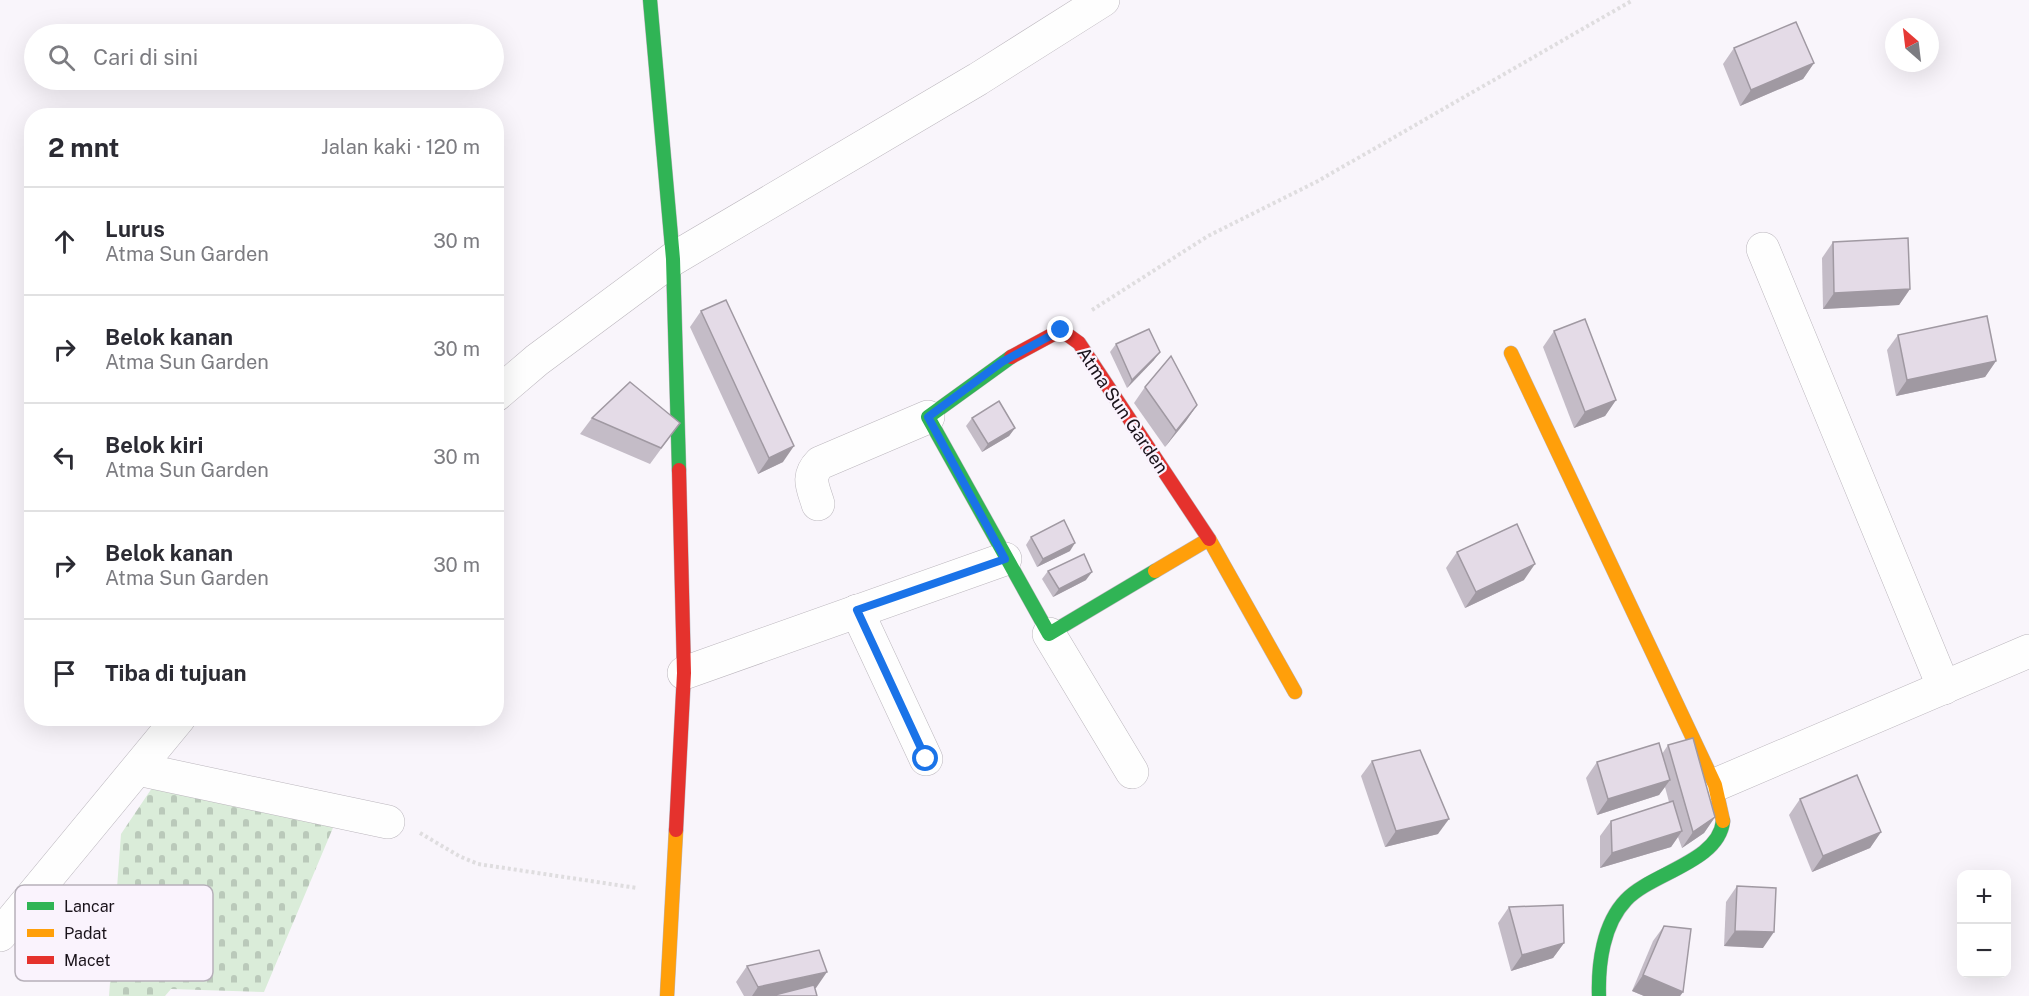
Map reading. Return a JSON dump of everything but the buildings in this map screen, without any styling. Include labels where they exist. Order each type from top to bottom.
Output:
[{"type":"street","points":[[650,0],[673,259],[684,673],[667,996]]},
{"type":"street","points":[[504,388],[537,360],[673,259],[978,79],[1103,0]]},
{"type":"street","points":[[1763,249],[1944,688]]},
{"type":"street","points":[[818,504],[811,480],[813,470],[820,463],[928,417],[1002,362],[1061,330]]},
{"type":"street","name":"Atma Sun Garden","points":[[1061,330],[1079,343],[1209,539],[1295,692]]},
{"type":"street","points":[[1511,353],[1715,785],[1724,818],[1720,834],[1704,852],[1625,901],[1611,924],[1602,958],[1599,996]]},
{"type":"street","points":[[928,417],[1005,559],[1132,772]]},
{"type":"street","points":[[1049,634],[1209,539]]},
{"type":"street","points":[[684,673],[1005,559]]},
{"type":"street","points":[[857,610],[926,759]]},
{"type":"street","points":[[1715,785],[2029,651]]},
{"type":"street","points":[[41,885],[173,726]]},
{"type":"street","points":[[138,769],[388,822]]},
{"type":"street","points":[[0,934],[15,916]]},
{"type":"path","points":[[1061,330],[1208,236],[1318,181],[1633,0]]},
{"type":"path","points":[[388,822],[421,833],[459,856],[478,864],[672,893]]},
{"type":"green space","points":[[152,788],[335,823],[264,992],[171,989],[165,996],[109,996],[110,981],[213,981],[213,885],[117,885],[121,834]]},
{"type":"traffic: fast","points":[[650,0],[673,259],[679,470]]},
{"type":"traffic: fast","points":[[1011,357],[928,417],[1049,634],[1155,571]]},
{"type":"traffic: fast","points":[[1599,996],[1601,958],[1607,932],[1618,910],[1637,891],[1697,857],[1710,847],[1719,835],[1723,821]]},
{"type":"traffic: slow","points":[[1511,353],[1715,785],[1723,821]]},
{"type":"traffic: slow","points":[[1155,571],[1209,539],[1295,692]]},
{"type":"traffic: slow","points":[[667,996],[676,830]]},
{"type":"traffic: jam","points":[[1011,357],[1061,330],[1079,343],[1209,539]]},
{"type":"traffic: jam","points":[[676,830],[684,673],[679,470]]},
{"type":"route","points":[[926,759],[857,610],[1005,559],[928,417],[1002,362],[1061,330]]}]
